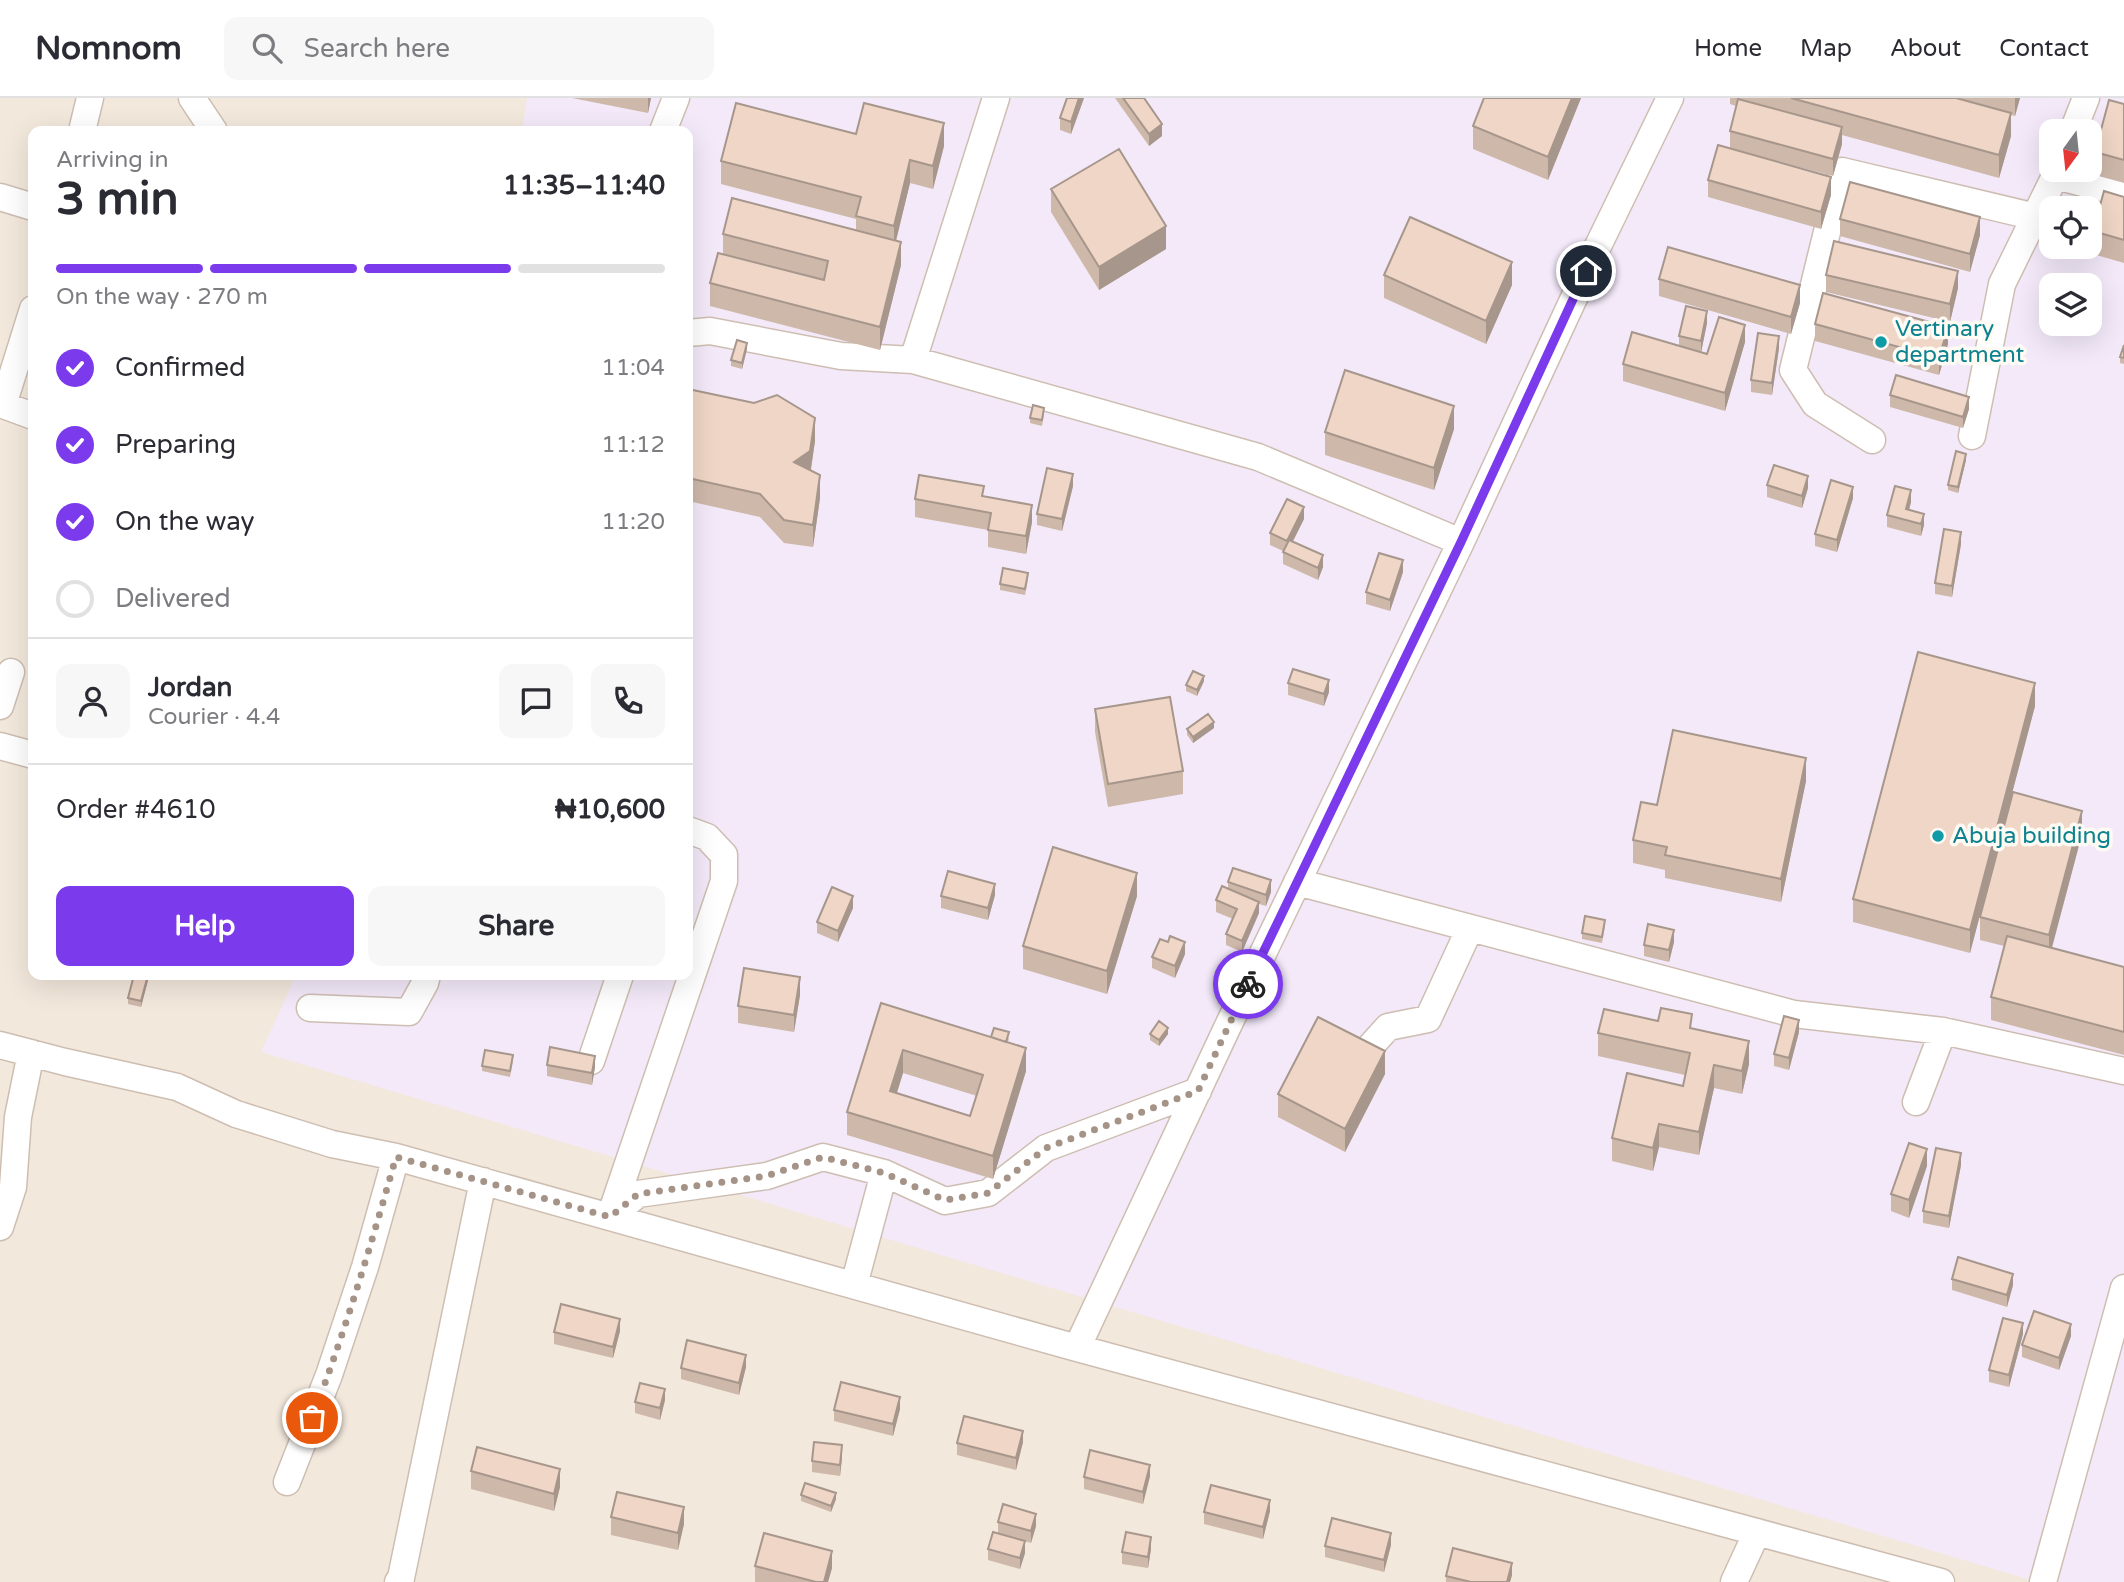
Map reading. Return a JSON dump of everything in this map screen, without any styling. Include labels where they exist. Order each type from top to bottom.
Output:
[{"type":"street","points":[[83,126],[90,98]]},
{"type":"street","points":[[192,98],[211,126]]},
{"type":"street","points":[[665,126],[676,98]]},
{"type":"street","points":[[913,360],[996,98]]},
{"type":"street","points":[[1077,1348],[1670,98]]},
{"type":"street","points":[[2078,119],[2086,98]]},
{"type":"street","points":[[1872,440],[1815,404],[1793,370],[1842,171],[2036,217]]},
{"type":"street","points":[[1972,436],[2002,284],[2053,182]]},
{"type":"street","points":[[2086,182],[2124,194]]},
{"type":"street","points":[[0,197],[28,205]]},
{"type":"street","points":[[28,325],[3,405],[28,414]]},
{"type":"street","points":[[693,333],[710,331],[841,356],[913,360],[1258,457],[1461,542]]},
{"type":"street","points":[[0,706],[15,673]]},
{"type":"street","points":[[0,746],[28,754]]},
{"type":"street","points":[[693,832],[707,837],[724,855],[724,881],[693,972]]},
{"type":"street","points":[[1297,882],[1794,1014],[1943,1031],[2124,1070]]},
{"type":"street","points":[[1368,1049],[1388,1027],[1428,1019],[1470,928]]},
{"type":"street","points":[[310,1008],[409,1012],[426,980]]},
{"type":"street","points":[[591,1061],[618,980]]},
{"type":"street","points":[[610,1217],[690,980]]},
{"type":"street","points":[[1916,1101],[1943,1031]]},
{"type":"street","points":[[0,1045],[177,1087],[236,1114],[332,1144],[396,1157],[1077,1348],[1941,1582]]},
{"type":"street","points":[[0,1227],[13,1187],[18,1117],[31,1053]]},
{"type":"street","points":[[610,1217],[638,1194],[766,1176],[823,1157],[884,1173],[945,1200],[988,1193],[1046,1148],[1198,1091]]},
{"type":"street","points":[[287,1482],[365,1267],[396,1157]]},
{"type":"street","points":[[854,1285],[884,1173]]},
{"type":"street","points":[[405,1581],[483,1181]]},
{"type":"street","points":[[2043,1582],[2124,1288]]},
{"type":"street","points":[[1734,1582],[1757,1532]]},
{"type":"shaded area","points":[[0,98],[2124,98],[2124,1582],[0,1582]]},
{"type":"shaded area","points":[[527,98],[2124,98],[2124,1582],[2037,1582],[261,1052],[294,980],[693,980],[693,126],[523,126]]},
{"type":"building","points":[[1067,98],[1079,98],[1071,122],[1060,118]]},
{"type":"building","points":[[1123,98],[1144,98],[1162,124],[1149,134]]},
{"type":"building","points":[[1484,98],[1572,98],[1548,157],[1473,126]]},
{"type":"building","points":[[1791,98],[1956,98],[2011,113],[1999,155]]},
{"type":"building","points":[[1738,99],[1842,127],[1833,159],[1730,131]]},
{"type":"building","points":[[2109,100],[2124,104],[2124,160],[2102,154],[2102,126]]},
{"type":"building","points":[[736,103],[856,134],[864,103],[944,123],[933,166],[910,160],[894,226],[856,216],[861,197],[721,161]]},
{"type":"building","points":[[1718,145],[1831,177],[1821,212],[1708,180]]},
{"type":"building","points":[[1119,149],[1166,226],[1099,267],[1051,189]]},
{"type":"building","points":[[1850,182],[1980,217],[1970,254],[1840,219]]},
{"type":"building","points":[[2104,191],[2124,197],[2124,240],[2102,234]]},
{"type":"building","points":[[732,198],[901,242],[880,327],[710,283],[718,253],[824,280],[828,261],[723,234]]},
{"type":"building","points":[[1410,217],[1512,262],[1486,321],[1384,275]]},
{"type":"building","points":[[1834,241],[1958,271],[1950,304],[1826,275]]},
{"type":"building","points":[[1668,247],[1800,285],[1791,317],[1659,279]]},
{"type":"building","points":[[1823,293],[1948,327],[1939,358],[1815,324]]},
{"type":"building","points":[[1686,306],[1707,311],[1701,341],[1679,336]]},
{"type":"building","points":[[1719,317],[1745,325],[1725,393],[1623,364],[1632,332],[1707,354]]},
{"type":"building","points":[[1758,333],[1779,336],[1772,383],[1751,380]]},
{"type":"building","points":[[737,340],[747,343],[742,363],[731,360]]},
{"type":"building","points":[[1345,370],[1454,406],[1434,468],[1325,432]]},
{"type":"building","points":[[1896,375],[1969,397],[1963,417],[1890,395]]},
{"type":"building","points":[[693,390],[754,403],[777,395],[815,418],[810,451],[794,462],[820,475],[813,525],[784,520],[760,494],[693,479]]},
{"type":"building","points":[[1033,405],[1044,408],[1042,420],[1030,418]]},
{"type":"building","points":[[1956,451],[1966,454],[1958,487],[1948,485]]},
{"type":"building","points":[[1774,465],[1808,476],[1802,496],[1767,485]]},
{"type":"building","points":[[1047,468],[1073,474],[1062,519],[1037,514]]},
{"type":"building","points":[[919,475],[984,486],[982,496],[1032,505],[1026,536],[988,530],[991,513],[915,499]]},
{"type":"building","points":[[1831,480],[1853,487],[1837,540],[1815,534]]},
{"type":"building","points":[[1895,486],[1911,490],[1906,509],[1924,514],[1921,524],[1887,515]]},
{"type":"building","points":[[1287,499],[1304,507],[1287,541],[1270,533]]},
{"type":"building","points":[[1944,529],[1961,532],[1952,586],[1935,583]]},
{"type":"building","points":[[1289,540],[1323,555],[1318,568],[1283,552]]},
{"type":"building","points":[[1379,553],[1403,560],[1390,600],[1366,592]]},
{"type":"building","points":[[1003,568],[1028,573],[1025,589],[1000,584]]},
{"type":"building","name":"Abuja building","points":[[1918,652],[2035,683],[1970,930],[1853,899]]},
{"type":"building","points":[[1293,669],[1329,680],[1324,694],[1288,683]]},
{"type":"building","points":[[1193,671],[1204,676],[1197,690],[1186,685]]},
{"type":"building","points":[[1170,697],[1183,771],[1108,784],[1095,709]]},
{"type":"building","points":[[1208,714],[1214,722],[1193,737],[1187,729]]},
{"type":"building","points":[[1673,730],[1806,758],[1781,879],[1665,855],[1667,847],[1633,840],[1641,802],[1657,805]]},
{"type":"building","points":[[2013,792],[2082,811],[2049,935],[1980,917]]},
{"type":"building","points":[[1053,847],[1137,873],[1107,971],[1023,946]]},
{"type":"building","points":[[1233,868],[1271,880],[1266,895],[1228,882]]},
{"type":"building","points":[[948,871],[995,884],[988,908],[941,896]]},
{"type":"building","points":[[1222,886],[1259,902],[1242,941],[1226,934],[1237,909],[1216,900]]},
{"type":"building","points":[[832,887],[853,896],[838,931],[817,922]]},
{"type":"building","points":[[1585,916],[1605,920],[1602,937],[1582,933]]},
{"type":"building","points":[[1648,924],[1674,930],[1669,950],[1644,945]]},
{"type":"building","points":[[1170,936],[1185,942],[1175,966],[1152,957],[1160,939],[1168,942]]},
{"type":"building","points":[[2007,936],[2124,967],[2124,1032],[1991,997]]},
{"type":"building","points":[[744,968],[800,977],[794,1015],[738,1006]]},
{"type":"building","points":[[133,980],[147,980],[141,1001],[128,998]]},
{"type":"building","points":[[881,1003],[1026,1048],[993,1156],[847,1112]],"holes":[[[903,1050],[983,1075],[970,1116],[890,1091]]]},
{"type":"building","points":[[1661,1008],[1692,1014],[1690,1028],[1749,1041],[1742,1071],[1714,1065],[1699,1132],[1659,1124],[1653,1148],[1612,1138],[1627,1073],[1683,1086],[1690,1053],[1598,1033],[1604,1009],[1658,1021]]},
{"type":"building","points":[[1784,1016],[1799,1020],[1789,1058],[1774,1054]]},
{"type":"building","points":[[1318,1017],[1385,1051],[1345,1129],[1278,1094]]},
{"type":"building","points":[[1159,1021],[1168,1028],[1159,1040],[1150,1034]]},
{"type":"building","points":[[994,1028],[1009,1032],[1006,1042],[991,1037]]},
{"type":"building","points":[[550,1047],[595,1056],[592,1073],[547,1065]]},
{"type":"building","points":[[485,1050],[513,1055],[510,1071],[482,1066]]},
{"type":"building","points":[[1909,1143],[1927,1149],[1909,1200],[1891,1194]]},
{"type":"building","points":[[1936,1148],[1961,1153],[1949,1216],[1923,1211]]},
{"type":"building","points":[[1958,1257],[2013,1274],[2007,1295],[1952,1279]]},
{"type":"building","points":[[561,1304],[620,1319],[613,1347],[554,1332]]},
{"type":"building","points":[[2034,1311],[2071,1324],[2059,1358],[2022,1345]]},
{"type":"building","points":[[2003,1318],[2023,1323],[2009,1375],[1989,1370]]},
{"type":"building","points":[[687,1340],[746,1355],[739,1383],[681,1368]]},
{"type":"building","points":[[841,1382],[900,1397],[893,1424],[834,1410]]},
{"type":"building","points":[[640,1383],[665,1389],[660,1408],[635,1402]]},
{"type":"building","points":[[964,1416],[1023,1431],[1016,1458],[957,1443]]},
{"type":"building","points":[[814,1442],[842,1445],[840,1465],[812,1461]]},
{"type":"building","points":[[477,1447],[560,1469],[554,1494],[471,1471]]},
{"type":"building","points":[[1090,1450],[1150,1465],[1143,1492],[1084,1477]]},
{"type":"building","points":[[805,1483],[836,1493],[831,1506],[801,1495]]},
{"type":"building","points":[[1211,1485],[1270,1500],[1263,1527],[1204,1512]]},
{"type":"building","points":[[617,1492],[684,1507],[678,1533],[611,1517]]},
{"type":"building","points":[[1003,1504],[1036,1514],[1031,1531],[998,1522]]},
{"type":"building","points":[[1332,1518],[1391,1533],[1384,1560],[1325,1546]]},
{"type":"building","points":[[993,1532],[1025,1541],[1020,1558],[988,1549]]},
{"type":"building","points":[[1126,1532],[1151,1537],[1148,1557],[1122,1552]]},
{"type":"building","points":[[764,1533],[832,1551],[824,1582],[755,1566]]},
{"type":"building","points":[[1453,1548],[1512,1563],[1507,1582],[1471,1582],[1446,1576]]},
{"type":"way so far","points":[[312,1418],[365,1267],[396,1157],[610,1217],[638,1194],[766,1176],[823,1157],[884,1173],[945,1200],[988,1193],[1046,1148],[1198,1091],[1248,984]]},
{"type":"place","name":"Vertinary department","points":[[1881,342]]},
{"type":"place","name":"Abuja building","points":[[1938,836]]},
{"type":"route","points":[[1248,984],[1461,542],[1586,271]]}]
